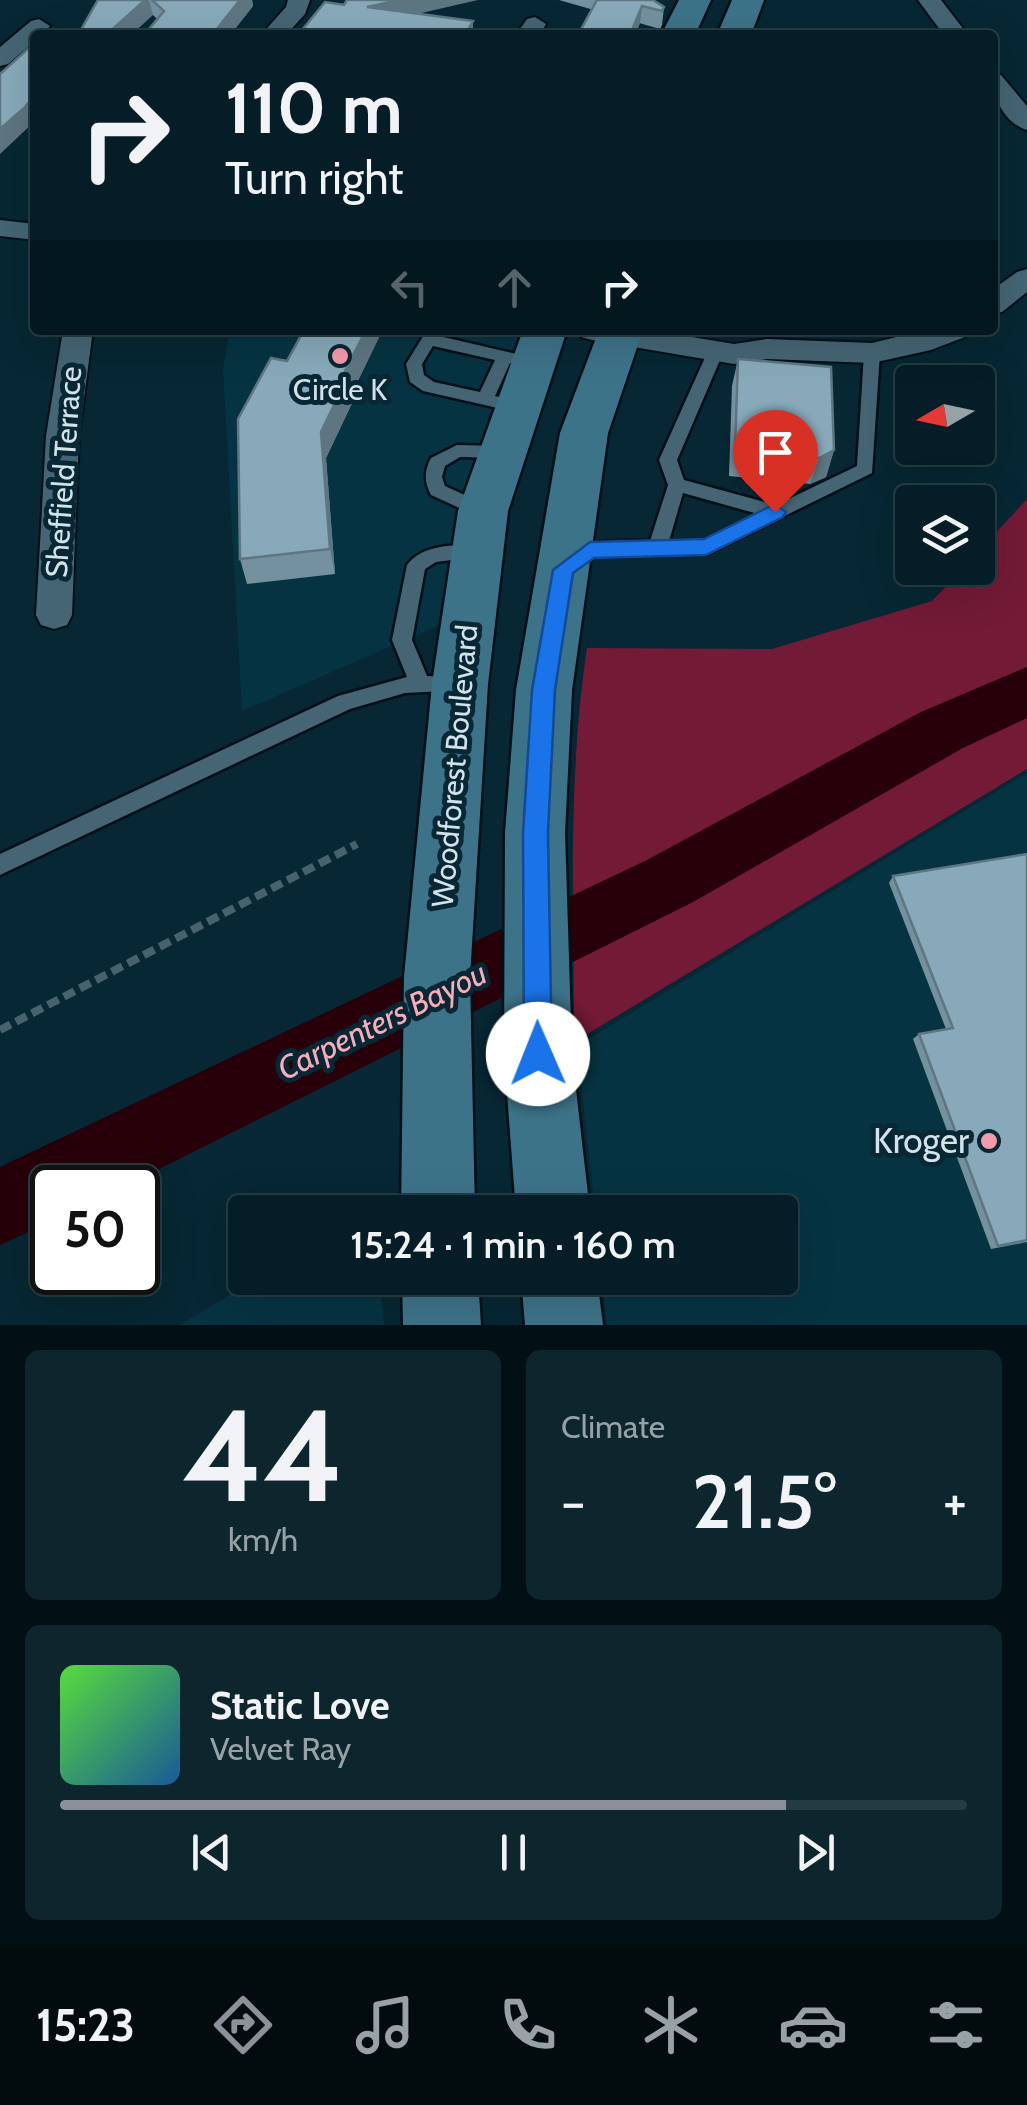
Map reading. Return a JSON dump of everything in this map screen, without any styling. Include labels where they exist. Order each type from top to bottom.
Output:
[{"type":"main road","points":[[680,30],[695,0]]},
{"type":"main road","points":[[736,30],[748,0]]},
{"type":"main road","points":[[551,1195],[538,1054],[535,833],[544,690],[584,433],[609,335]]},
{"type":"main road","name":"Woodforest Boulevard","points":[[438,1195],[437,977],[444,847],[440,684],[514,384]]},
{"type":"main road","points":[[440,684],[544,690]]},
{"type":"main road","points":[[441,1295],[442,1325]]},
{"type":"main road","points":[[561,1295],[564,1325]]},
{"type":"street","points":[[278,30],[297,9],[299,0]]},
{"type":"street","points":[[928,0],[952,30]]},
{"type":"street","points":[[34,30],[39,26]]},
{"type":"street","points":[[0,60],[30,34]]},
{"type":"street","points":[[998,87],[1027,122]]},
{"type":"street","points":[[0,228],[30,231]]},
{"type":"street","points":[[998,300],[1027,278]]},
{"type":"street","name":"Sheffield Terrace","points":[[54,615],[61,452],[67,381],[77,335]]},
{"type":"street","points":[[649,335],[726,341],[767,350],[872,353],[914,336]]},
{"type":"lane","points":[[431,335],[414,364],[416,378],[429,387],[514,384]]},
{"type":"lane","points":[[438,335],[514,384]]},
{"type":"lane","points":[[657,550],[677,486],[668,460],[726,341]]},
{"type":"lane","points":[[563,570],[590,550],[706,547],[866,470],[872,353]]},
{"type":"lane","points":[[677,486],[775,512]]},
{"type":"lane","points":[[0,865],[344,702],[440,684]]},
{"type":"path","points":[[0,1030],[357,844]]},
{"type":"shaded area","points":[[229,335],[521,335],[529,344],[479,474],[440,625],[242,711],[223,369]]},
{"type":"shaded area","points":[[1027,499],[1027,769],[574,1042],[574,795],[587,648],[772,649],[932,601],[948,585],[995,585],[995,534]]},
{"type":"shaded area","points":[[1027,773],[1027,1325],[607,1325],[604,1295],[798,1295],[798,1195],[593,1195],[577,1046]]},
{"type":"shaded area","points":[[229,1295],[381,1295],[384,1325],[180,1325]]},
{"type":"building","points":[[98,0],[145,0],[112,30],[81,30]]},
{"type":"building","points":[[152,0],[240,0],[216,30],[148,30],[164,11]]},
{"type":"building","points":[[347,0],[400,0],[367,7],[473,21],[468,30],[302,30],[325,2],[344,5]]},
{"type":"building","points":[[597,0],[653,0],[664,7],[662,11],[642,6],[632,30],[581,30]]},
{"type":"building","points":[[30,47],[30,101],[0,129],[0,74]]},
{"type":"building","points":[[301,335],[363,335],[321,432],[330,549],[240,559],[238,419],[271,358],[287,361]]},
{"type":"building","points":[[738,359],[831,367],[834,450],[819,458],[735,450]]},
{"type":"building","name":"Kroger","points":[[1027,854],[1027,1240],[998,1246],[919,1034],[953,1028],[893,876]]},
{"type":"waterway","name":"Carpenters Bayou","points":[[0,1207],[670,881],[942,730],[1027,691]]},
{"type":"place","name":"Circle K","points":[[340,356]]},
{"type":"place","name":"Kroger","points":[[989,1141]]},
{"type":"route","points":[[538,1054],[535,833],[544,690],[563,570],[590,550],[706,547],[775,512]]}]
